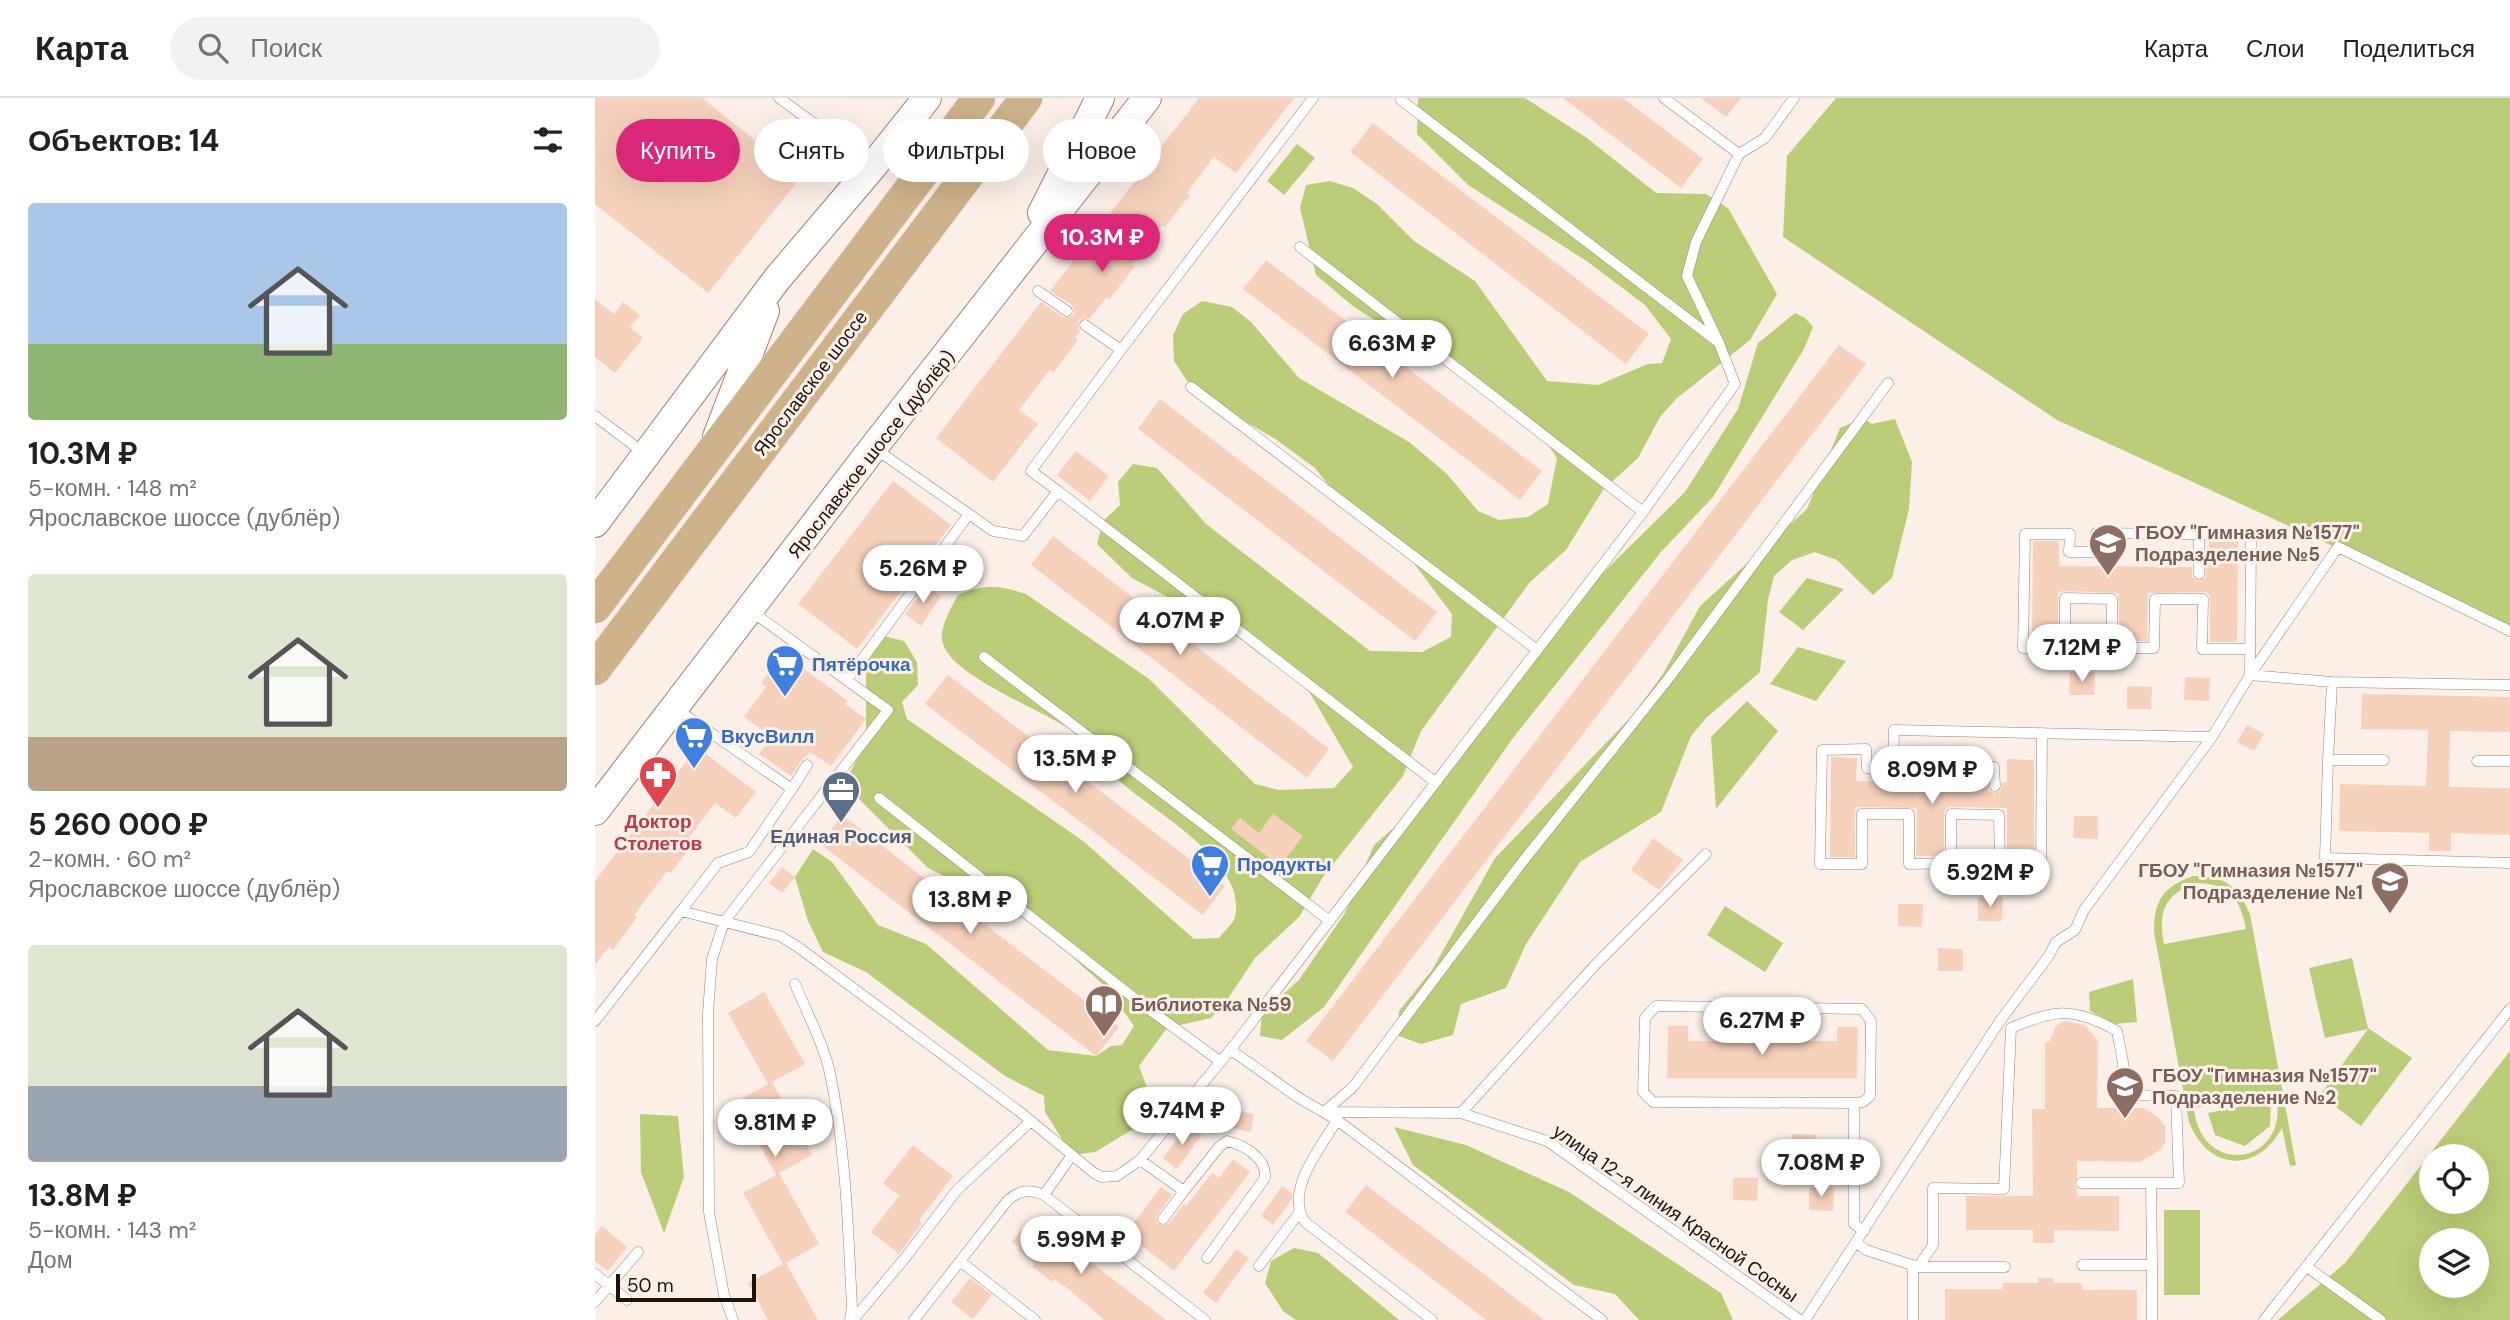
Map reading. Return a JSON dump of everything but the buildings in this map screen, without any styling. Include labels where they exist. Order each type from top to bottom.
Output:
[{"type":"main road","name":"Ярославское шоссе","points":[[595,607],[979,98]]},
{"type":"main road","name":"Ярославское шоссе","points":[[595,669],[1026,98]]},
{"type":"street","points":[[595,523],[777,279],[927,98]]},
{"type":"street","points":[[1013,271],[1100,98]]},
{"type":"street","name":"Ярославское шоссе (дублёр)","points":[[595,810],[1147,98]]},
{"type":"street","points":[[709,458],[777,279]]},
{"type":"lane","points":[[779,98],[873,166]]},
{"type":"lane","points":[[1313,98],[1031,471],[1435,782]]},
{"type":"lane","points":[[1664,98],[1739,153]]},
{"type":"lane","points":[[681,911],[780,936],[798,947],[1103,1177],[1117,1176],[1140,1160],[1231,1050],[1643,512],[1735,384],[1720,343],[1687,276],[1696,242],[1739,153],[1765,138],[1794,98]]},
{"type":"lane","points":[[1401,100],[1720,343]]},
{"type":"lane","points":[[1300,247],[1643,512]]},
{"type":"lane","points":[[1038,291],[1067,312]]},
{"type":"lane","points":[[1085,324],[1121,350]]},
{"type":"lane","points":[[1324,1112],[1353,1087],[1520,865],[1669,678],[1888,383]]},
{"type":"lane","points":[[1191,387],[1537,650]]},
{"type":"lane","points":[[595,416],[647,455]]},
{"type":"lane","points":[[873,448],[993,531],[1023,536],[1058,491]]},
{"type":"lane","points":[[848,680],[969,514]]},
{"type":"lane","points":[[2250,649],[2202,649],[2203,599],[2155,598],[2154,648],[2112,648],[2112,599],[2065,598],[2065,648],[2024,648],[2025,534],[2070,534],[2070,552],[2096,552],[2096,533],[2251,534],[2250,675]]},
{"type":"lane","points":[[2199,534],[2199,574]]},
{"type":"lane","points":[[1802,1320],[1857,1243],[2000,1021],[2048,957],[2056,942],[2075,930],[2084,910],[2212,737],[2250,675],[2338,547],[2510,631]]},
{"type":"lane","points":[[733,1320],[724,1295],[709,1212],[708,1013],[712,959],[724,922],[888,710],[751,610]]},
{"type":"lane","points":[[984,657],[1330,920]]},
{"type":"lane","points":[[2250,675],[2332,682],[2510,685]]},
{"type":"lane","points":[[2332,682],[2325,858],[2510,863]]},
{"type":"lane","points":[[674,707],[792,789]]},
{"type":"lane","points":[[1893,766],[1894,730],[2212,737]]},
{"type":"lane","points":[[1995,786],[1994,767],[1867,768],[1866,749],[1822,750],[1820,864],[1862,864],[1862,814],[1909,814],[1909,864],[1951,863],[1951,814],[1999,815],[2000,865],[2041,864],[2042,733]]},
{"type":"lane","points":[[2328,760],[2384,760]]},
{"type":"lane","points":[[2477,761],[2510,761]]},
{"type":"lane","points":[[595,1021],[718,863],[749,852],[807,765]]},
{"type":"lane","points":[[879,798],[1143,1005],[1221,1062]]},
{"type":"lane","points":[[1461,1113],[1597,963],[1706,854]]},
{"type":"lane","points":[[796,984],[828,1066],[839,1130],[848,1224],[851,1320]]},
{"type":"lane","points":[[1656,1006],[1862,1009],[1871,1021],[1870,1096],[1863,1102],[1854,1103],[1653,1102],[1643,1093],[1645,1018],[1656,1006]]},
{"type":"lane","points":[[2265,1320],[2510,1009]]},
{"type":"lane","points":[[2011,1028],[2042,1016],[2073,1012],[2095,1018],[2117,1031],[2123,1062],[2123,1095],[2176,1096],[2179,1183],[2081,1183]]},
{"type":"lane","points":[[2000,1021],[2011,1028]]},
{"type":"lane","points":[[1913,1320],[1915,1266],[1933,1245],[1933,1188],[2004,1189],[2011,1028]]},
{"type":"lane","points":[[1231,1050],[1299,1098],[1337,1120],[1602,1320]]},
{"type":"lane","points":[[1854,1103],[1854,1224],[1864,1231]]},
{"type":"lane","name":"улица 12-я линия Красной Сосны","points":[[1324,1112],[1461,1113],[1548,1142],[1802,1320]]},
{"type":"lane","points":[[1259,1266],[1299,1213],[1301,1181],[1337,1120]]},
{"type":"lane","points":[[851,1320],[905,1258],[957,1190],[1031,1121]]},
{"type":"lane","points":[[1163,1219],[1219,1147],[1227,1142],[1236,1143],[1262,1160],[1266,1168],[1265,1178],[1207,1258]]},
{"type":"lane","points":[[1044,1195],[1072,1155]]},
{"type":"lane","points":[[1140,1160],[1184,1191]]},
{"type":"lane","points":[[2151,1183],[2153,1320]]},
{"type":"lane","points":[[914,1320],[1007,1200],[1023,1191],[1035,1191],[1044,1195],[1204,1320]]},
{"type":"lane","points":[[1299,1213],[1305,1222],[1432,1320]]},
{"type":"lane","points":[[1857,1243],[1866,1250],[1915,1266],[2005,1267]]},
{"type":"lane","points":[[595,1302],[638,1252]]},
{"type":"lane","points":[[960,1261],[1035,1320]]},
{"type":"lane","points":[[2082,1265],[2152,1265]]},
{"type":"lane","points":[[2307,1267],[2381,1320]]},
{"type":"lane","points":[[595,1274],[627,1300]]},
{"type":"green space","points":[[1418,98],[1525,98],[1587,138],[1656,193],[1706,194],[1728,208],[1777,294],[1750,340],[1676,399],[1660,417],[1638,458],[1603,490],[1566,550],[1530,582],[1421,731],[1403,776],[1323,877],[1299,917],[1255,958],[1227,1000],[1211,1018],[1167,1028],[1139,1066],[1157,1115],[1095,1152],[1072,1155],[1045,1112],[1044,1096],[1005,1076],[866,972],[823,952],[808,921],[795,877],[813,849],[832,862],[878,925],[926,944],[1048,1050],[1096,1056],[1111,1046],[1122,1045],[1134,1026],[1108,989],[1038,926],[1017,912],[928,868],[844,784],[866,742],[866,655],[879,635],[904,641],[917,662],[918,685],[902,702],[907,719],[1083,841],[1194,939],[1219,938],[1235,917],[1235,897],[1228,878],[1214,859],[1196,841],[1123,784],[1075,733],[961,667],[948,653],[942,640],[943,629],[958,595],[992,587],[1026,594],[1149,679],[1255,784],[1279,790],[1334,788],[1353,767],[1300,676],[1283,659],[1132,578],[1097,544],[1103,521],[1120,505],[1118,482],[1133,464],[1157,468],[1206,524],[1370,651],[1422,652],[1451,637],[1452,614],[1410,558],[1339,498],[1315,468],[1277,440],[1208,400],[1191,387],[1174,361],[1173,335],[1183,314],[1202,301],[1232,307],[1251,322],[1299,378],[1409,442],[1447,474],[1478,511],[1499,520],[1528,517],[1548,504],[1557,458],[1545,440],[1490,393],[1354,307],[1316,275],[1300,208],[1306,185],[1330,181],[1353,188],[1377,204],[1414,241],[1475,281],[1547,381],[1598,385],[1648,364],[1662,363],[1671,339],[1645,305],[1588,262],[1468,185],[1417,134]]},
{"type":"green space","points":[[1836,98],[2510,98],[2510,627],[2057,420],[1783,237],[1787,156]]},
{"type":"green space","points":[[1297,144],[1315,158],[1284,195],[1267,181]]},
{"type":"green space","points":[[1795,313],[1805,318],[1813,327],[1804,349],[1713,497],[1661,552],[1513,738],[1324,1007],[1282,1040],[1260,1036],[1262,1013],[1299,980],[1345,913],[1374,845],[1432,795],[1537,650],[1545,630],[1685,492],[1738,409],[1758,343]]},
{"type":"green space","points":[[1863,418],[1872,424],[1895,419],[1912,462],[1909,509],[1892,578],[1873,595],[1837,560],[1815,552],[1792,560],[1774,576],[1768,600],[1760,672],[1706,718],[1691,736],[1661,812],[1580,862],[1526,944],[1506,988],[1461,1004],[1453,1035],[1421,1044],[1399,1036],[1399,1011],[1432,970],[1495,858],[1633,715],[1663,674],[1700,606],[1807,509],[1840,428]]},
{"type":"green space","points":[[1807,578],[1844,589],[1803,630],[1779,612]]},
{"type":"green space","points":[[1798,647],[1846,661],[1816,701],[1770,684]]},
{"type":"green space","points":[[1747,701],[1778,731],[1716,809],[1711,737]]},
{"type":"green space","points":[[2204,876],[2222,880],[2235,889],[2250,914],[2296,1165],[2290,1166],[2282,1128],[2272,1143],[2260,1153],[2233,1161],[2220,1158],[2208,1150],[2197,1138],[2189,1122],[2154,932],[2158,903],[2167,890],[2183,880]],"holes":[[[2195,883],[2216,886],[2231,894],[2240,909],[2246,929],[2164,944],[2162,923],[2166,906],[2176,893]],[[2276,1094],[2277,1118],[2270,1137],[2258,1149],[2243,1155],[2227,1154],[2211,1146],[2200,1130],[2194,1108]]]},
{"type":"green space","points":[[1725,906],[1783,943],[1765,972],[1707,935]]},
{"type":"green space","points":[[2352,958],[2368,1028],[2412,1058],[2361,1126],[2320,1095],[2368,1029],[2325,1038],[2309,968]]},
{"type":"green space","points":[[2133,979],[2137,1022],[2115,1024],[2090,1011],[2089,992]]},
{"type":"green space","points":[[2510,1051],[2510,1320],[2278,1320],[2345,1263],[2419,1168],[2419,1214],[2489,1214],[2489,1144],[2438,1144]]},
{"type":"green space","points":[[2271,1100],[2270,1126],[2245,1146],[2215,1135],[2208,1113]]},
{"type":"green space","points":[[640,1114],[678,1116],[684,1177],[664,1233],[641,1172]]},
{"type":"green space","points":[[1394,1127],[1466,1145],[1569,1192],[1721,1293],[1733,1320],[1639,1320],[1615,1294],[1574,1285],[1413,1165]]},
{"type":"green space","points":[[2164,1210],[2200,1210],[2200,1295],[2164,1295]]},
{"type":"green space","points":[[1294,1248],[1318,1253],[1399,1320],[1296,1320],[1283,1311],[1265,1283],[1271,1261]]},
{"type":"place","name":"ГБОУ \"Гимназия №1577\" Подразделение №5","points":[[2108,577]]},
{"type":"place","name":"Пятёрочка","points":[[785,698]]},
{"type":"place","name":"ВкусВилл","points":[[694,770]]},
{"type":"place","name":"Доктор Столетов","points":[[658,809]]},
{"type":"place","name":"Единая Россия","points":[[841,824]]},
{"type":"place","name":"Продукты","points":[[1210,898]]},
{"type":"place","name":"ГБОУ \"Гимназия №1577\" Подразделение №1","points":[[2390,915]]},
{"type":"place","name":"Библиотека №59","points":[[1104,1038]]},
{"type":"place","name":"ГБОУ \"Гимназия №1577\" Подразделение №2","points":[[2125,1120]]}]
